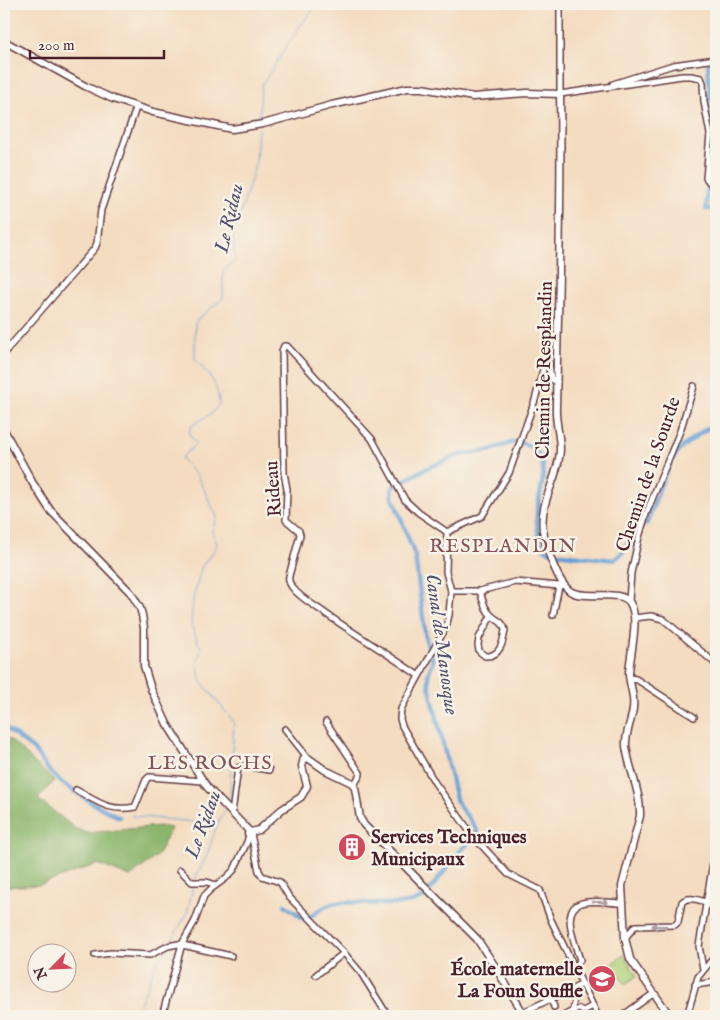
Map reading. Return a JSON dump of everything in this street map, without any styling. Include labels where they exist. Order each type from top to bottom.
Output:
[{"type":"street","points":[[560,4],[560,94]]},
{"type":"street","points":[[4,41],[101,94],[136,108],[232,129],[258,125],[408,88],[422,88],[473,97],[527,93],[560,94],[682,76],[701,78],[704,83],[704,102],[710,134],[706,178],[709,184],[716,190]]},
{"type":"street","points":[[603,88],[673,65],[716,59]]},
{"type":"street","name":"Chemin de Resplandin","points":[[560,94],[561,252],[556,411],[560,454],[543,511],[543,529],[561,586]]},
{"type":"street","points":[[4,353],[95,248],[98,242],[101,210],[136,108]]},
{"type":"street","name":"Rideau","points":[[418,676],[388,653],[352,632],[327,614],[297,592],[289,582],[300,535],[299,531],[286,520],[287,490],[284,473],[282,351],[284,346],[286,345],[290,348],[372,439],[403,498],[411,506],[448,532]]},
{"type":"street","points":[[557,382],[551,380],[549,364],[546,362],[535,400],[509,473],[485,514],[448,532],[446,568],[451,592],[446,627],[432,656],[418,676],[400,713],[402,726],[435,784],[473,836],[508,874],[540,890],[551,920],[598,1016]]},
{"type":"street","name":"Chemin de la Sourde","points":[[629,601],[632,565],[642,527],[680,431],[694,386]]},
{"type":"street","points":[[4,430],[32,482],[50,510],[133,596],[140,608],[144,628],[144,666],[151,689],[167,724],[203,781],[250,833],[260,874],[263,877],[280,882],[289,897],[361,973],[388,1016]]},
{"type":"street","points":[[451,592],[480,592],[515,582],[561,586],[576,594],[619,596],[629,601],[633,609],[634,618],[629,678],[634,707],[627,731],[626,743],[640,805],[640,816],[623,882],[622,903],[625,938],[630,959],[670,1016]]},
{"type":"street","points":[[553,615],[561,586]]},
{"type":"street","points":[[480,592],[491,616],[502,623],[505,633],[497,653],[485,656],[480,651],[478,642],[491,616]]},
{"type":"street","points":[[634,618],[650,616],[663,619],[716,664]]},
{"type":"street","points":[[629,678],[636,679],[694,717]]},
{"type":"street","points":[[631,686],[640,686],[670,705]]},
{"type":"street","points":[[326,722],[360,772],[354,785]]},
{"type":"street","points":[[285,729],[306,757],[325,770],[349,780],[354,785],[358,811],[364,825],[477,939],[524,1014],[583,984]]},
{"type":"street","points":[[250,833],[259,830],[281,810],[301,797],[307,781],[302,762],[306,757]]},
{"type":"street","points":[[229,809],[238,768],[242,766],[269,770]]},
{"type":"street","points":[[76,790],[110,808],[122,810],[135,807],[146,780],[149,778],[203,781]]},
{"type":"street","points":[[162,1016],[182,944],[195,921],[204,896],[234,870],[250,833]]},
{"type":"street","points":[[703,969],[699,946],[716,845]]},
{"type":"street","points":[[180,870],[193,882],[207,882],[216,885]]},
{"type":"street","points":[[625,938],[635,926],[675,925],[678,922],[684,900],[690,899],[706,902]]},
{"type":"street","points":[[575,968],[580,960],[572,936],[570,922],[574,908],[584,902],[622,903]]},
{"type":"street","points":[[95,955],[111,953],[150,955],[170,946],[182,944],[232,956]]},
{"type":"street","points":[[316,975],[344,953]]},
{"type":"street","points":[[687,1016],[694,985],[703,969],[716,955]]},
{"type":"street","points":[[694,985],[716,982]]},
{"type":"street","points":[[573,989],[575,997],[573,1013]]},
{"type":"street","points":[[622,1016],[653,994]]},
{"type":"street","points":[[551,999],[554,1008]]},
{"type":"street","points":[[564,1016],[573,1013],[579,1008],[583,1011],[594,1006]]},
{"type":"green space","points":[[4,736],[13,742],[54,781],[38,799],[76,829],[87,833],[159,826],[171,828],[158,855],[130,877],[98,864],[39,885],[4,887]]},
{"type":"green space","points":[[624,955],[637,976],[625,984],[611,964]]},
{"type":"waterway","name":"Le Ridau","points":[[259,122],[261,86],[302,23],[318,4]]},
{"type":"waterway","points":[[710,99],[708,63],[713,61]]},
{"type":"waterway","points":[[707,101],[713,136],[709,177]]},
{"type":"waterway","name":"Le Ridau","points":[[228,804],[234,722],[201,681],[197,666],[201,648],[191,624],[193,599],[202,566],[217,544],[212,531],[217,517],[198,477],[181,458],[196,444],[189,434],[191,426],[212,413],[219,404],[215,384],[195,359],[195,324],[197,320],[223,298],[223,271],[235,261],[233,240],[256,162],[258,128]]},
{"type":"waterway","points":[[707,187],[706,209],[716,209]]},
{"type":"waterway","name":"Canal de Manosque","points":[[285,905],[304,919],[332,904],[354,902],[393,904],[416,901],[425,896],[462,849],[478,834],[456,799],[429,685],[428,674],[433,661],[426,640],[415,556],[392,495],[393,487],[425,469],[459,455],[488,451],[517,441],[534,448],[542,462],[543,476],[537,522],[544,549],[554,553],[614,560],[623,552],[636,528],[647,523],[669,465],[678,452],[693,438],[716,423]]},
{"type":"waterway","name":"Canal de Manosque","points":[[4,727],[33,749],[50,772],[62,783],[92,803],[119,817]]},
{"type":"waterway","name":"Le Ridau","points":[[194,881],[208,853],[217,824],[225,810]]},
{"type":"waterway","points":[[131,816],[217,824]]},
{"type":"waterway","name":"Le Ridau","points":[[170,942],[187,914],[193,885]]},
{"type":"waterway","name":"Le Ridau","points":[[135,1016],[158,959],[169,949]]},
{"type":"place","name":"Services Techniques Municipaux","points":[[352,847]]},
{"type":"place","name":"École maternelle La Foun Souffle","points":[[602,979]]},
{"type":"district","name":"RESPLANDIN","points":[[503,545]]},
{"type":"district","name":"LES ROCHS","points":[[210,762]]}]
